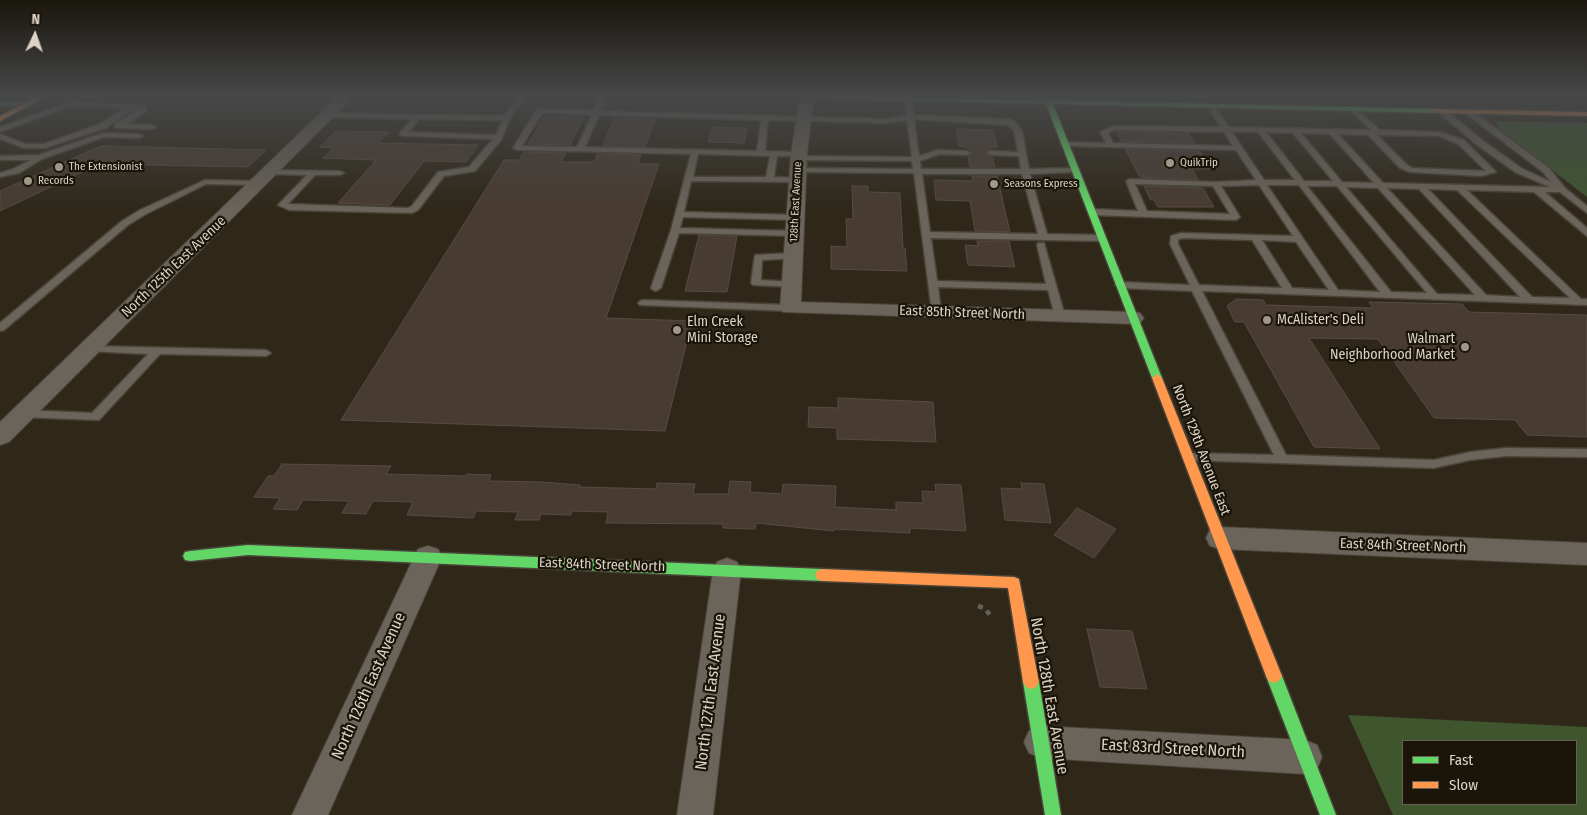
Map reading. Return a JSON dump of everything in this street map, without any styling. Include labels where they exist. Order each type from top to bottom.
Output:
[{"type":"main road","name":"North 129th Avenue East","points":[[1061,134],[1328,815]]},
{"type":"main road","name":"East 84th Street North","points":[[190,556],[248,550],[1014,583]]},
{"type":"main road","name":"North 128th East Avenue","points":[[1014,583],[1053,815]]},
{"type":"street","name":"North 125th East Avenue","points":[[8,427],[309,134]]},
{"type":"street","name":"128th East Avenue","points":[[790,308],[798,166],[802,134]]},
{"type":"street","name":"East 85th Street North","points":[[790,308],[1133,318]]},
{"type":"street","name":"East 84th Street North","points":[[1220,538],[1587,554]]},
{"type":"street","name":"North 126th East Avenue","points":[[310,815],[428,557]]},
{"type":"street","name":"North 127th East Avenue","points":[[695,815],[727,570]]},
{"type":"street","name":"East 83rd Street North","points":[[1041,742],[1305,757]]},
{"type":"lane","points":[[0,136],[24,146],[45,146],[80,134]]},
{"type":"lane","points":[[404,134],[498,137]]},
{"type":"lane","points":[[312,173],[282,205],[409,211],[415,208],[441,174],[472,169],[499,134]]},
{"type":"lane","points":[[526,134],[517,148],[774,153],[798,166],[918,171],[1016,172],[1026,170],[1075,170]]},
{"type":"lane","points":[[580,149],[587,134]]},
{"type":"lane","points":[[761,153],[763,134]]},
{"type":"lane","points":[[912,134],[936,311]]},
{"type":"lane","points":[[1019,134],[1060,316]]},
{"type":"lane","points":[[1105,134],[1110,144]]},
{"type":"lane","points":[[1229,134],[1298,239],[1336,292]]},
{"type":"lane","points":[[1263,134],[1388,294]]},
{"type":"lane","points":[[1298,134],[1434,296]]},
{"type":"lane","points":[[1334,134],[1483,298]]},
{"type":"lane","points":[[1376,134],[1403,166],[1410,170],[1452,173],[1492,172],[1461,142],[1440,134]]},
{"type":"lane","points":[[1468,134],[1518,170],[1562,190]]},
{"type":"lane","points":[[1498,134],[1546,170],[1562,190],[1587,210]]},
{"type":"lane","points":[[0,175],[16,171],[40,157],[103,135],[139,136]]},
{"type":"lane","points":[[1065,144],[1238,148]]},
{"type":"lane","points":[[656,288],[675,230],[695,152]]},
{"type":"lane","points":[[687,179],[770,180],[798,166],[916,159],[938,152],[967,153]]},
{"type":"lane","points":[[770,180],[774,153]]},
{"type":"lane","points":[[991,153],[1023,154]]},
{"type":"lane","points":[[0,158],[40,157]]},
{"type":"lane","points":[[0,328],[125,223],[142,212],[205,182],[312,173],[340,173]]},
{"type":"lane","points":[[1452,173],[1462,187],[1583,302]]},
{"type":"lane","points":[[1143,213],[1130,181],[1216,184],[1261,182],[1562,190]]},
{"type":"lane","points":[[1092,212],[1236,217],[1216,184]]},
{"type":"lane","points":[[1420,186],[1529,300]]},
{"type":"lane","points":[[1535,188],[1587,233]]},
{"type":"lane","points":[[679,214],[795,226]]},
{"type":"lane","points":[[675,230],[795,226]]},
{"type":"lane","points":[[926,235],[1042,241],[1102,238]]},
{"type":"lane","points":[[1282,460],[1194,287],[1174,244],[1174,238],[1184,235],[1298,239]]},
{"type":"lane","points":[[1255,237],[1289,291]]},
{"type":"lane","points":[[792,285],[756,283],[758,256],[793,256]]},
{"type":"lane","points":[[933,284],[1052,287]]},
{"type":"lane","points":[[1120,284],[1583,302]]},
{"type":"lane","points":[[643,303],[790,308]]},
{"type":"lane","points":[[90,349],[266,353]]},
{"type":"lane","points":[[8,427],[95,417],[157,351]]},
{"type":"lane","points":[[1188,457],[1434,464],[1470,456],[1506,452],[1587,453]]},
{"type":"path","points":[[968,603],[984,608],[995,621]]},
{"type":"green space","points":[[1506,134],[1587,134],[1587,197]]},
{"type":"green space","points":[[1348,715],[1587,727],[1587,815],[1393,815]]},
{"type":"building","points":[[333,134],[387,134],[379,143],[478,145],[466,162],[424,161],[390,205],[338,203],[376,160],[323,158],[334,148],[320,147]]},
{"type":"building","points":[[534,134],[575,134],[570,145],[528,144]]},
{"type":"building","points":[[608,134],[650,134],[645,147],[602,146]]},
{"type":"building","points":[[710,134],[746,134],[744,143],[708,142]]},
{"type":"building","points":[[957,134],[994,134],[997,147],[990,147],[985,154],[992,157],[995,167],[970,167],[968,157],[973,152],[966,147],[959,146]]},
{"type":"building","points":[[1118,134],[1189,134],[1195,143],[1121,141]]},
{"type":"building","points":[[104,146],[266,150],[248,167],[99,164],[0,211],[0,191]]},
{"type":"building","points":[[1125,149],[1200,151],[1211,169],[1192,169],[1198,180],[1140,177]]},
{"type":"building","points":[[524,152],[566,153],[561,162],[594,162],[598,154],[641,155],[638,164],[659,164],[606,318],[692,321],[665,431],[341,420],[504,160],[519,160]]},
{"type":"building","points":[[972,176],[997,176],[1010,232],[975,231],[970,201],[936,200],[934,180],[973,181]]},
{"type":"building","points":[[852,186],[868,186],[868,192],[900,193],[903,248],[905,248],[907,271],[831,269],[831,246],[847,247],[846,219],[853,219]]},
{"type":"building","points":[[1144,186],[1203,188],[1214,207],[1158,207],[1154,200],[1150,199]]},
{"type":"building","points":[[699,235],[737,236],[727,292],[685,291]]},
{"type":"building","points":[[977,241],[1009,241],[1015,267],[968,265],[965,245],[978,246]]},
{"type":"building","points":[[1236,299],[1263,300],[1266,305],[1373,308],[1369,302],[1462,304],[1469,312],[1587,315],[1587,437],[1527,435],[1515,420],[1434,418],[1378,339],[1309,338],[1380,449],[1314,447],[1244,322],[1235,322],[1227,306]]},
{"type":"building","points":[[838,398],[933,402],[936,442],[837,439],[837,428],[808,427],[809,407],[838,408]]},
{"type":"building","points":[[282,464],[391,466],[386,474],[491,475],[489,481],[542,482],[580,485],[579,487],[656,489],[657,483],[695,484],[693,494],[728,494],[730,481],[751,482],[750,492],[782,494],[783,484],[836,486],[835,507],[896,510],[896,502],[923,503],[922,491],[936,492],[935,484],[961,485],[966,531],[910,528],[910,533],[834,529],[834,531],[756,523],[755,529],[723,528],[723,524],[606,523],[608,512],[572,511],[571,515],[541,514],[539,520],[515,520],[518,512],[476,511],[473,518],[407,515],[413,502],[373,501],[366,514],[342,513],[349,501],[303,500],[297,510],[273,509],[280,498],[254,497],[268,476],[274,476]]},
{"type":"building","points":[[1021,483],[1044,484],[1051,523],[1005,520],[1001,488],[1022,489]]},
{"type":"building","points":[[1077,508],[1116,529],[1094,558],[1054,535]]},
{"type":"building","points":[[1087,629],[1132,631],[1147,689],[1100,687]]},
{"type":"traffic: fast","points":[[1061,134],[1157,378]]},
{"type":"traffic: fast","points":[[190,556],[248,550],[822,575]]},
{"type":"traffic: fast","points":[[1274,676],[1328,815]]},
{"type":"traffic: fast","points":[[1031,682],[1053,815]]},
{"type":"traffic: slow","points":[[1157,378],[1274,676]]},
{"type":"traffic: slow","points":[[822,575],[1014,583],[1031,682]]},
{"type":"place","name":"QuikTrip","points":[[1170,163]]},
{"type":"place","name":"The Extensionist","points":[[59,167]]},
{"type":"place","name":"Records","points":[[28,181]]},
{"type":"place","name":"Seasons Express","points":[[994,184]]},
{"type":"place","name":"McAlister's Deli","points":[[1267,320]]},
{"type":"place","name":"Elm Creek Mini Storage","points":[[677,330]]},
{"type":"place","name":"Walmart Neighborhood Market","points":[[1465,347]]}]
